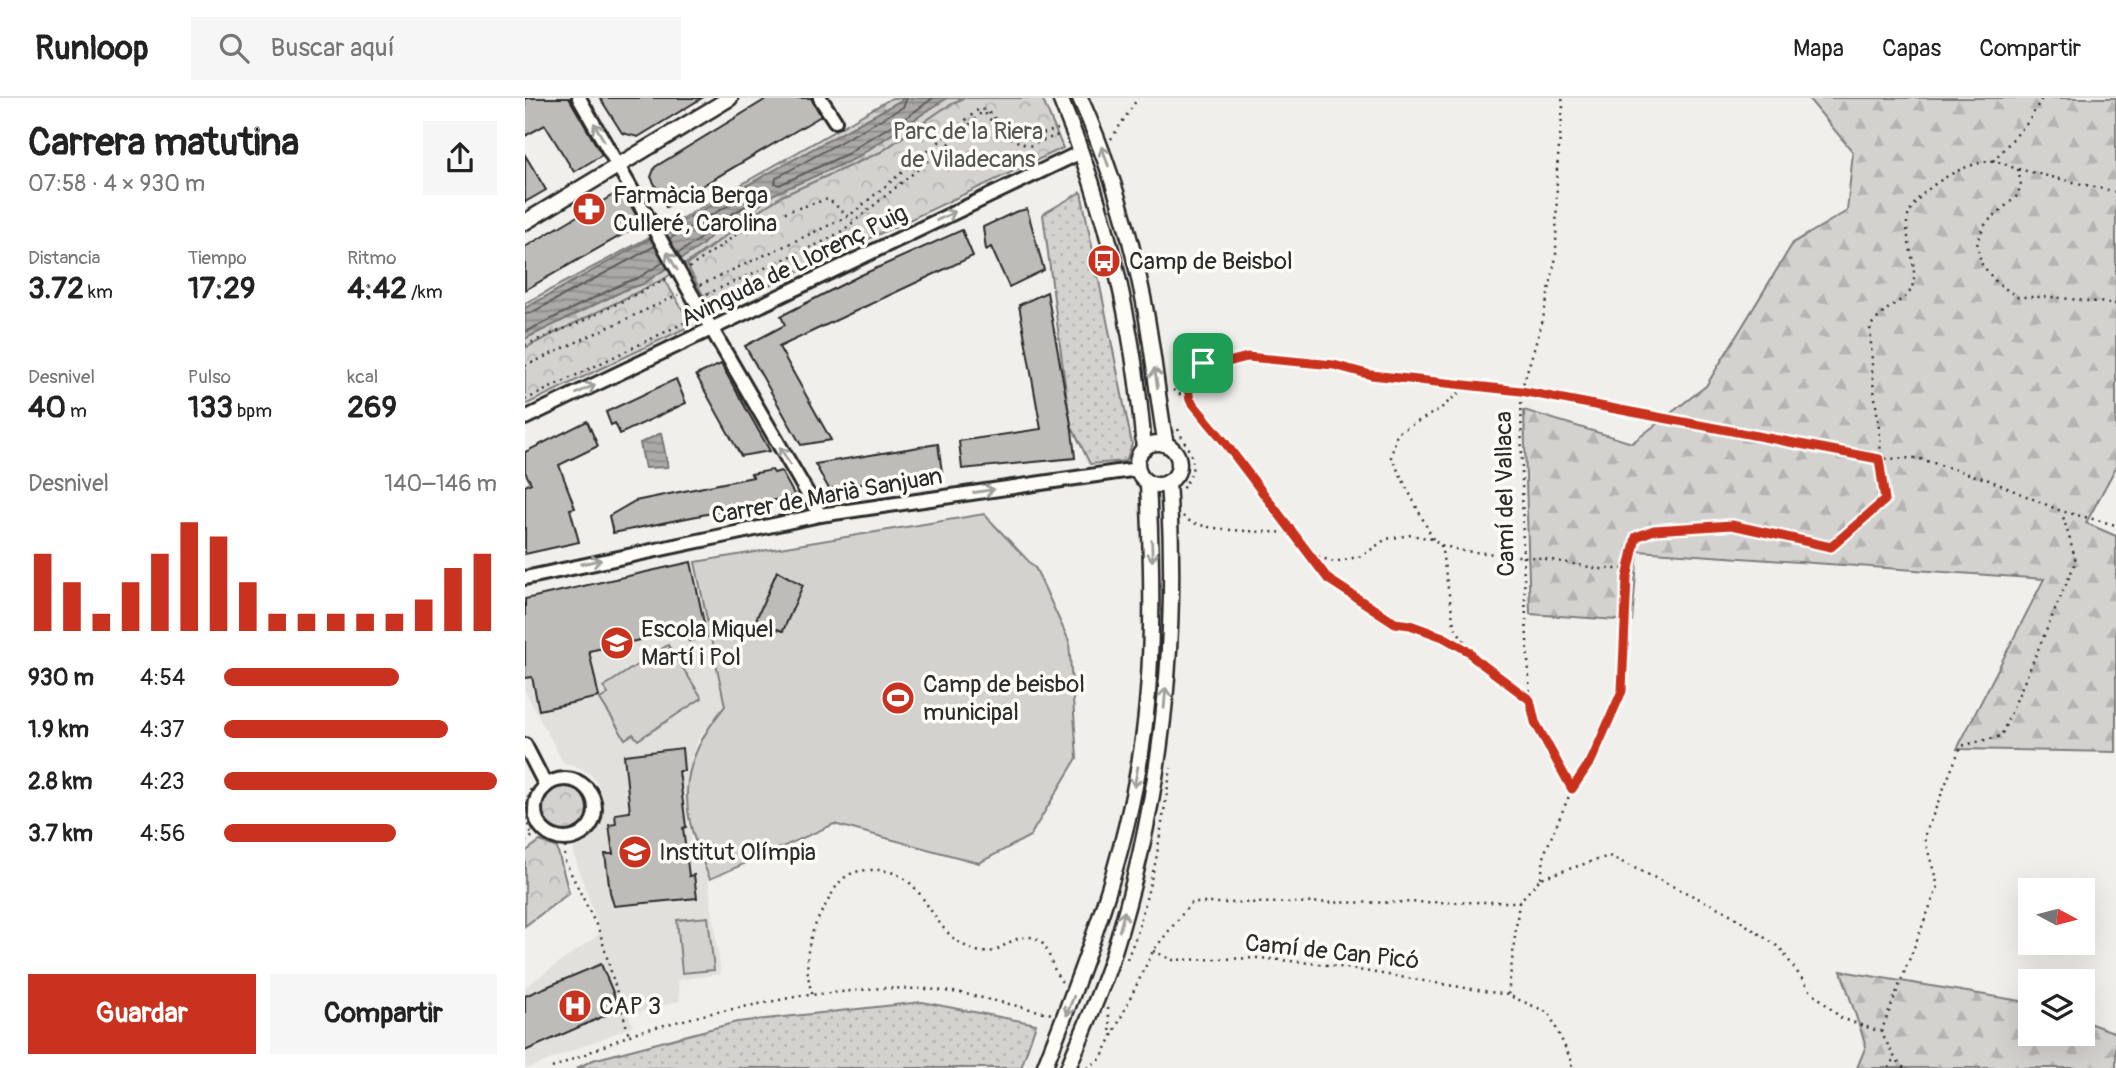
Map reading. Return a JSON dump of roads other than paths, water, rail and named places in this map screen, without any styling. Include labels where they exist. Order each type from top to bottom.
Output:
[{"type":"street","points":[[579,98],[820,515]]},
{"type":"street","points":[[525,222],[730,98]]},
{"type":"street","points":[[820,98],[835,121]]},
{"type":"street","points":[[1060,98],[1081,152],[1122,285],[1132,341],[1145,449]]},
{"type":"street","points":[[1080,98],[1103,151],[1133,251],[1166,445]]},
{"type":"street","name":"Avinguda de Llorenç Puig","points":[[525,418],[1081,152]]},
{"type":"street","points":[[1068,1068],[1112,956],[1151,804],[1161,748],[1171,603],[1174,486],[1179,463],[1174,451],[1166,445],[1155,444],[1145,449],[1138,458],[1140,475],[1148,483],[1174,486]]},
{"type":"street","name":"Carrer de Marià Sanjuan","points":[[525,578],[820,515],[1138,469]]},
{"type":"street","points":[[1044,1068],[1097,933],[1134,789],[1144,730],[1152,555],[1148,483]]},
{"type":"street","points":[[525,744],[546,786]]},
{"type":"street","points":[[555,781],[575,781],[584,786],[595,804],[595,814],[585,832],[566,840],[537,832],[536,802],[546,786],[555,781]]},
{"type":"water","points":[[905,98],[947,98],[854,159],[774,194],[752,211],[719,228],[701,246],[641,285],[627,289],[525,339],[525,308]]},
{"type":"water","points":[[661,433],[668,467],[645,468],[640,443]]},
{"type":"place","name":"Farmàcia Berga Culleré, Carolina","points":[[589,209]]},
{"type":"place","name":"Camp de Beisbol","points":[[1104,261]]},
{"type":"place","name":"Escola Miquel Martí i Pol","points":[[617,643]]},
{"type":"place","name":"Camp de beisbol municipal","points":[[898,698]]},
{"type":"place","name":"Institut Olímpia","points":[[635,852]]},
{"type":"place","name":"CAP 3","points":[[575,1006]]},
{"type":"park label","name":"Parc de la Riera de Viladecans","points":[[968,145]]}]
